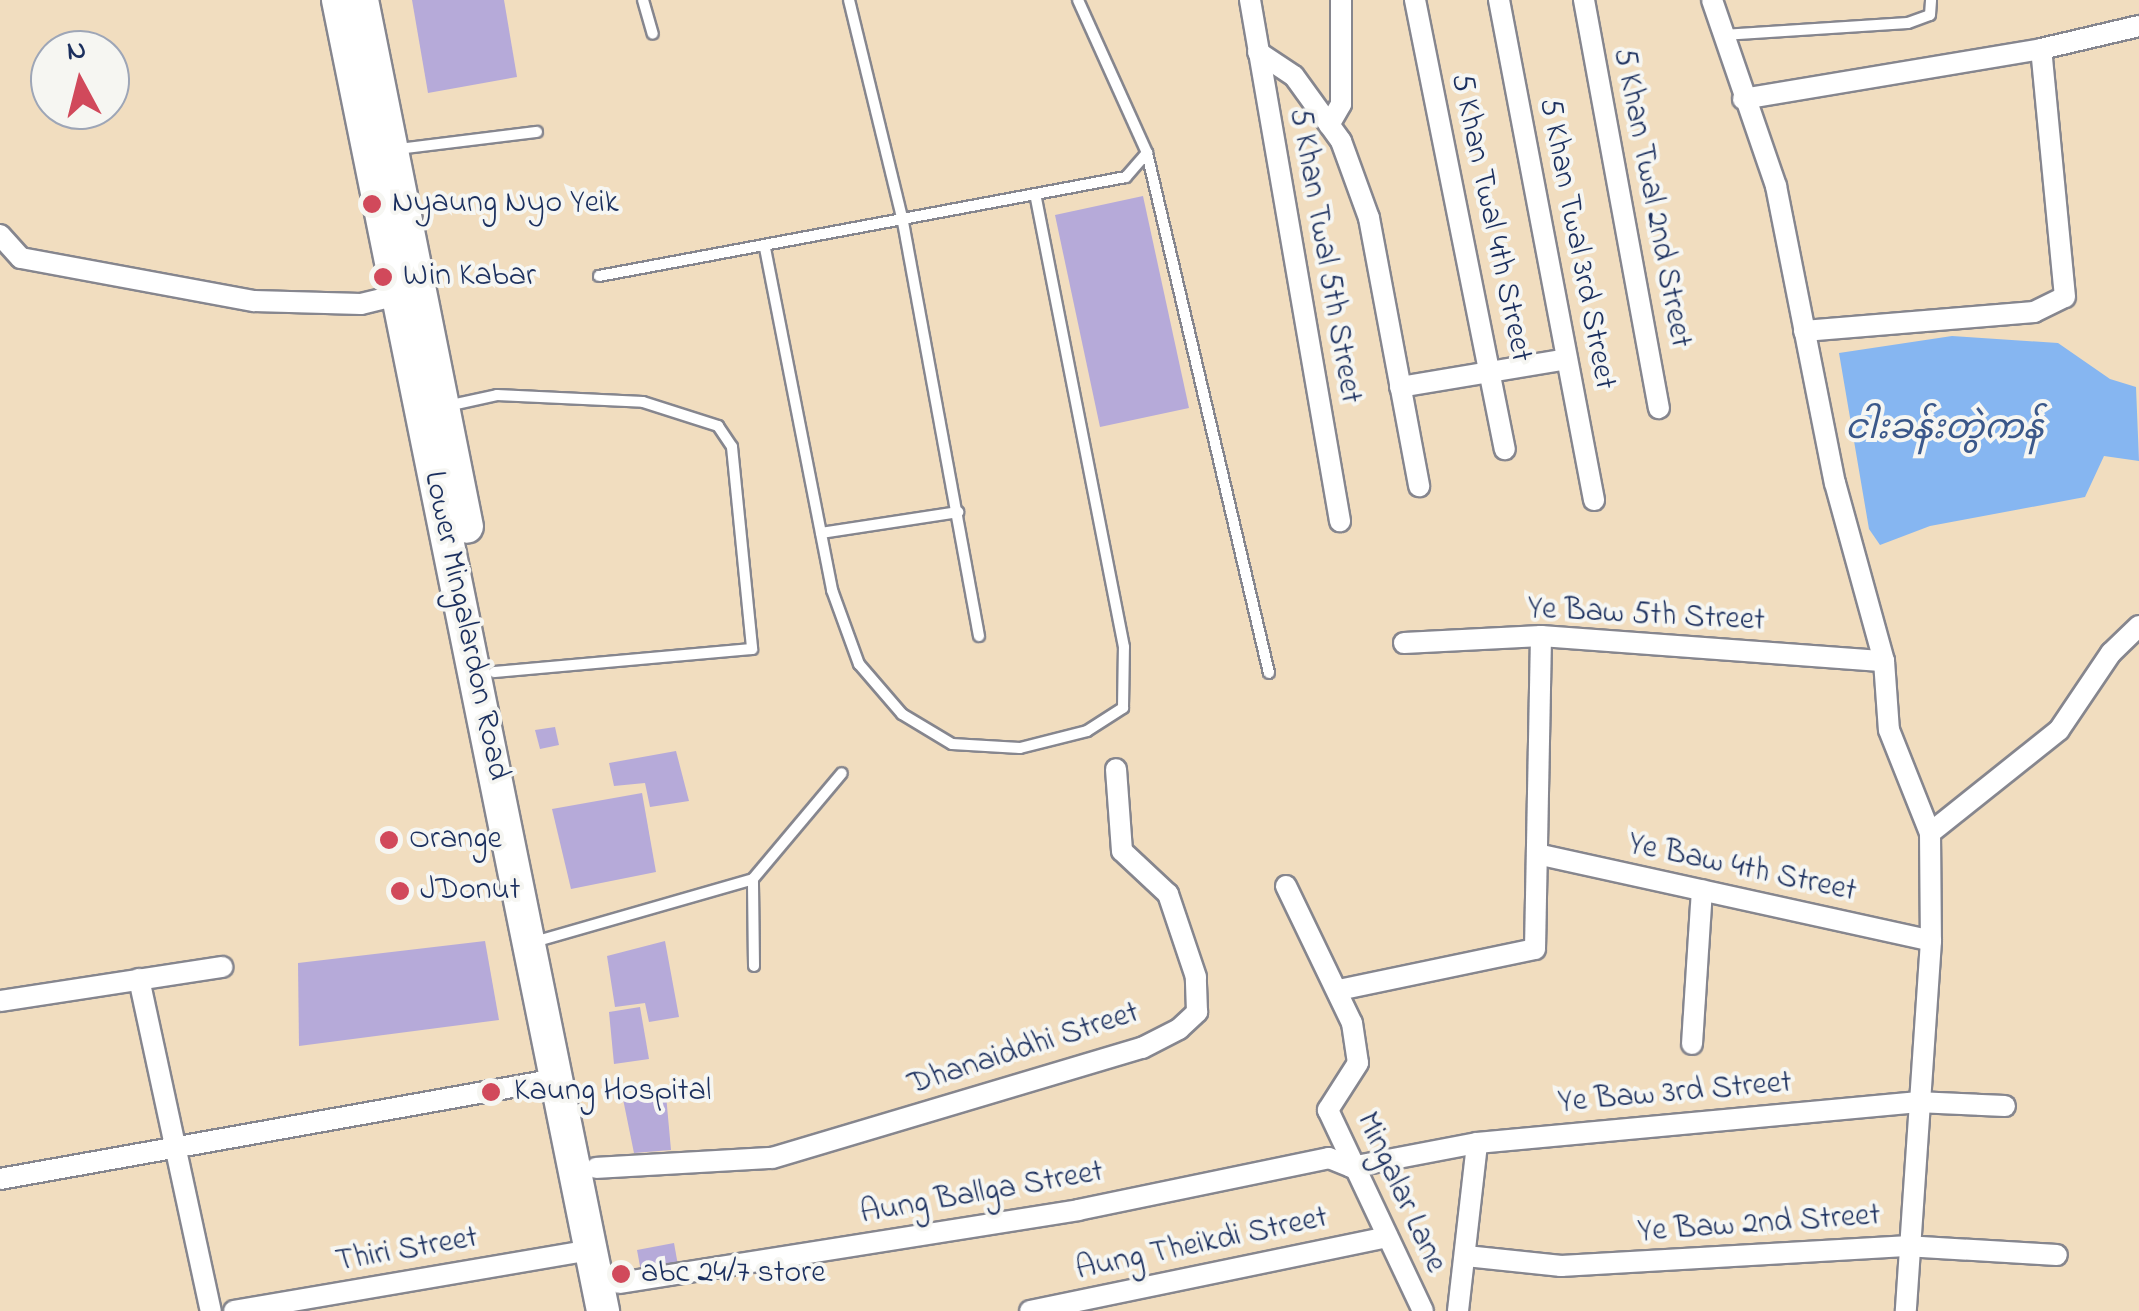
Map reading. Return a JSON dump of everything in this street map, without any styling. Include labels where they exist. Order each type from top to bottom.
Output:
[{"type":"main road","name":"Lower Mingalardon Road","points":[[338,0],[380,152],[539,942],[596,1168],[615,1302]]},
{"type":"main road","name":"Lower Mingalardon Road","points":[[362,0],[380,152]]},
{"type":"main road","name":"Lower Mingalardon Road","points":[[432,409],[494,672],[539,942],[557,1079],[590,1250],[615,1302]]},
{"type":"street","name":"5 Khan Twal 5th Street","points":[[1250,0],[1340,521]]},
{"type":"street","points":[[1329,125],[1341,104],[1341,0]]},
{"type":"street","name":"5 Khan Twal 4th Street","points":[[1415,0],[1505,448]]},
{"type":"street","name":"5 Khan Twal 3rd Street","points":[[1498,0],[1594,500]]},
{"type":"street","name":"5 Khan Twal 2nd Street","points":[[1584,0],[1660,408]]},
{"type":"street","points":[[1712,0],[1776,186],[1835,483],[1884,661],[1890,730],[1930,833],[1931,941],[1906,1246],[1906,1311]]},
{"type":"street","points":[[1743,99],[2041,50],[2139,26]]},
{"type":"street","points":[[1804,330],[2034,312],[2064,297],[2041,50]]},
{"type":"street","points":[[1258,52],[1294,76],[1329,125],[1369,218],[1419,486]]},
{"type":"street","points":[[0,235],[21,258],[254,301],[362,304],[408,292]]},
{"type":"street","points":[[1400,387],[1567,359]]},
{"type":"street","points":[[1930,833],[2059,730],[2111,653],[2139,626]]},
{"type":"street","points":[[1338,990],[1536,948],[1541,855],[1541,636]]},
{"type":"street","name":"Ye Baw 5th Street","points":[[1404,643],[1541,636],[1884,661]]},
{"type":"street","name":"Dhanaiddhi Street","points":[[596,1168],[772,1158],[1142,1048],[1179,1029],[1197,1012],[1196,977],[1168,894],[1122,852],[1116,769]]},
{"type":"street","name":"Ye Baw 4th Street","points":[[1541,855],[1931,941]]},
{"type":"street","name":"Mingalar Lane","points":[[1286,886],[1302,929],[1349,1010],[1358,1064],[1328,1110],[1423,1311]]},
{"type":"street","points":[[1692,1044],[1702,890]]},
{"type":"street","points":[[0,1001],[222,968]]},
{"type":"street","points":[[139,978],[211,1311]]},
{"type":"street","points":[[0,1179],[557,1079]]},
{"type":"street","name":"Ye Baw 3rd Street","points":[[1352,1167],[1476,1143],[1916,1102],[2005,1106]]},
{"type":"street","points":[[1458,1311],[1476,1143]]},
{"type":"street","name":"Aung Ballga Street","points":[[615,1302],[1329,1158],[1352,1167]]},
{"type":"street","name":"Aung Theikdi Street","points":[[1030,1311],[1387,1237]]},
{"type":"street","name":"Ye Baw 2nd Street","points":[[1466,1256],[1561,1266],[1906,1246],[2057,1255]]},
{"type":"street","name":"Thiri Street","points":[[234,1311],[590,1250]]},
{"type":"lane","points":[[643,0],[653,34]]},
{"type":"lane","points":[[849,0],[903,222],[979,636]]},
{"type":"lane","points":[[1078,0],[1148,153],[1269,673]]},
{"type":"lane","points":[[1722,36],[1908,23],[1930,15],[1931,0]]},
{"type":"lane","points":[[380,152],[537,132]]},
{"type":"lane","points":[[599,276],[765,248],[1126,177],[1148,153]]},
{"type":"lane","points":[[765,248],[821,533],[859,664],[902,714],[952,744],[1020,748],[1087,731],[1123,708],[1124,647],[1036,197]]},
{"type":"lane","points":[[432,409],[496,395],[642,402],[718,426],[732,448],[752,649],[494,672]]},
{"type":"lane","points":[[821,533],[958,512]]},
{"type":"lane","points":[[539,942],[752,879],[842,773]]},
{"type":"lane","points":[[752,879],[754,966]]},
{"type":"water","name":"ငါးခန်းတွဲကန်","points":[[1952,336],[2058,343],[2110,379],[2136,387],[2139,461],[2104,456],[2085,497],[1930,526],[1880,545],[1869,529],[1839,353]]},
{"type":"building","points":[[412,0],[504,0],[517,77],[428,93]]},
{"type":"building","points":[[1143,196],[1189,408],[1100,427],[1055,215]]},
{"type":"building","points":[[555,727],[559,745],[540,749],[535,730]]},
{"type":"building","points":[[676,751],[689,801],[650,807],[645,783],[614,786],[609,763]]},
{"type":"building","points":[[642,793],[656,872],[571,889],[552,809]]},
{"type":"building","points":[[485,941],[499,1020],[299,1046],[298,963]]},
{"type":"building","points":[[665,941],[679,1017],[649,1022],[645,1003],[615,1007],[607,956]]},
{"type":"building","points":[[640,1007],[649,1059],[614,1064],[609,1012]]},
{"type":"building","points":[[666,1095],[671,1150],[634,1153],[623,1099]]},
{"type":"building","points":[[674,1243],[679,1271],[642,1277],[637,1250]]},
{"type":"place","name":"Nyaung Nyo Yeik","points":[[372,204]]},
{"type":"place","name":"Win Kabar","points":[[383,277]]},
{"type":"place","name":"Orange","points":[[389,840]]},
{"type":"place","name":"JDonut","points":[[400,891]]},
{"type":"place","name":"Kaung Hospital","points":[[491,1092]]},
{"type":"place","name":"abc 24/7 store","points":[[621,1274]]}]
